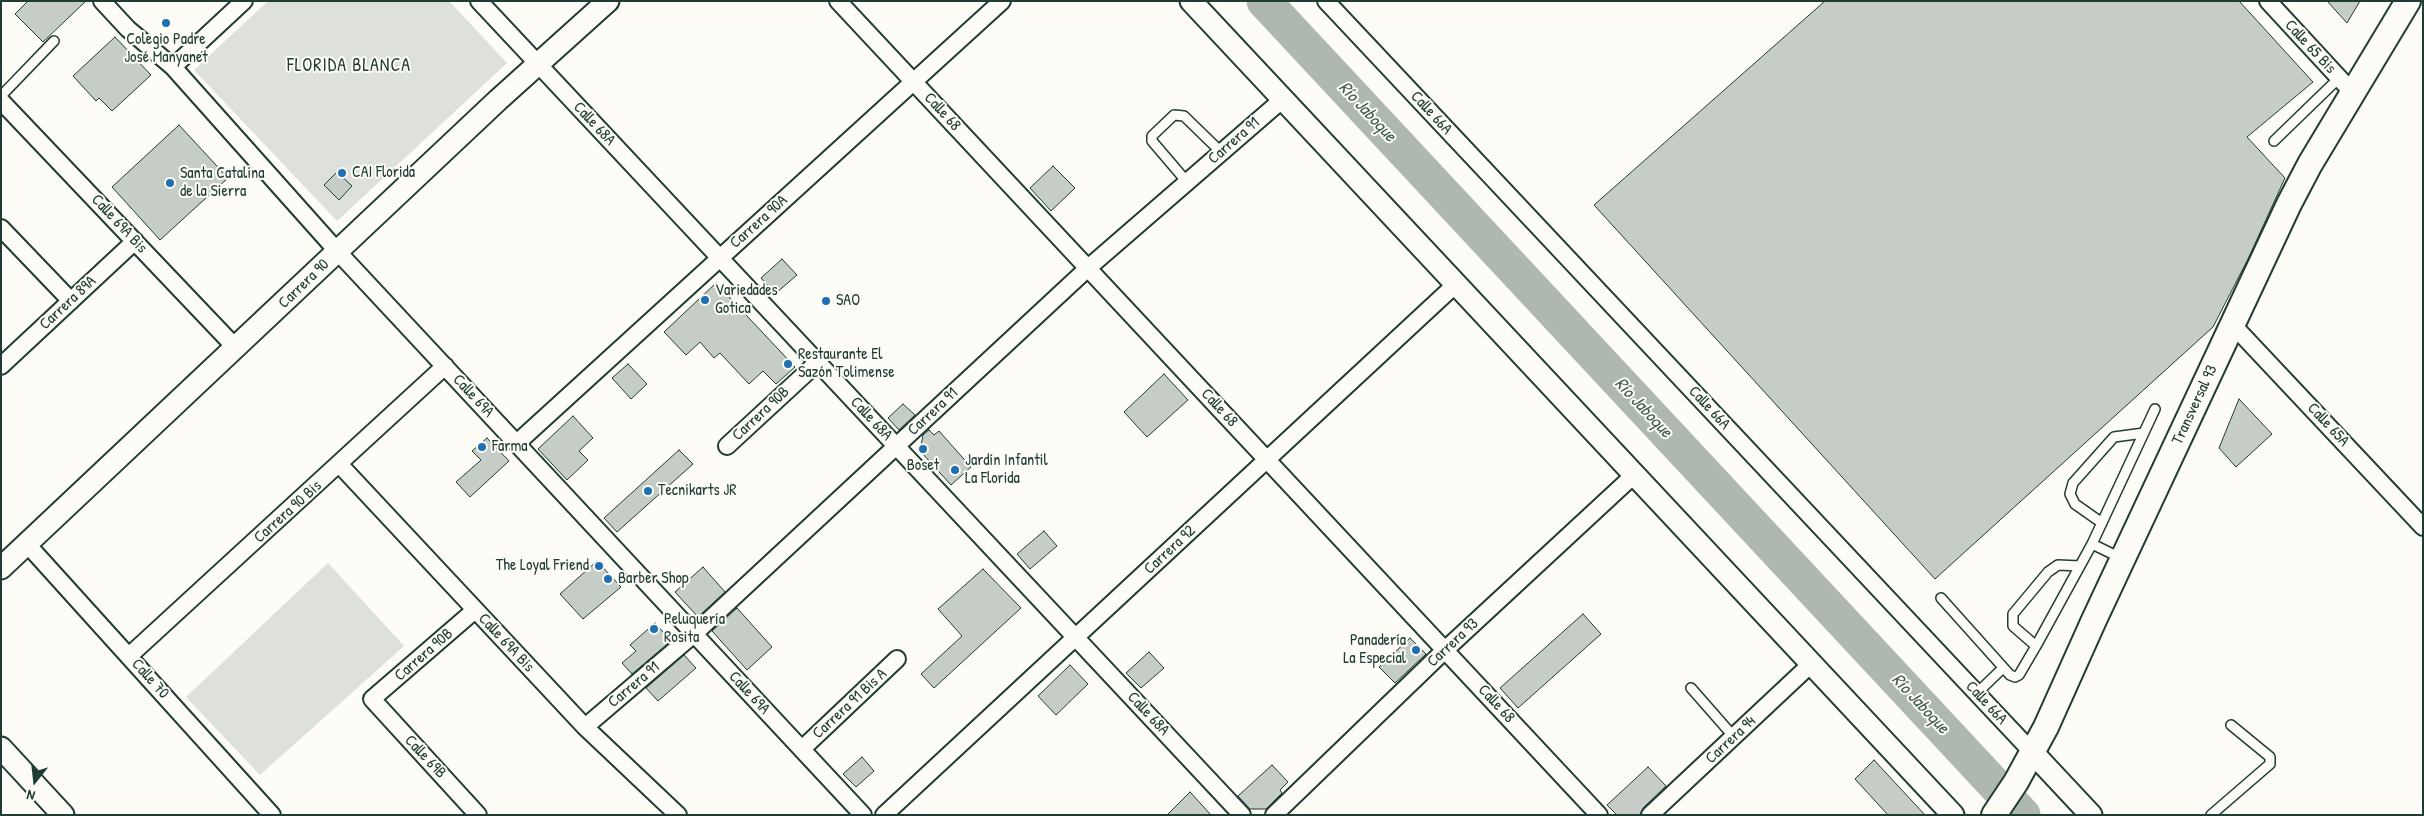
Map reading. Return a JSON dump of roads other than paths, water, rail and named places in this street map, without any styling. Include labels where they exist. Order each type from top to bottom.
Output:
[{"type":"main road","name":"Transversal 93","points":[[1994,815],[2033,753],[2057,705],[2232,324],[2346,85],[2408,1]]},
{"type":"street","name":"Calle 69A","points":[[102,1],[128,29],[173,67],[338,252],[863,815]]},
{"type":"street","points":[[173,67],[244,1]]},
{"type":"street","name":"Calle 68A","points":[[479,1],[1242,815]]},
{"type":"street","name":"Carrera 90","points":[[1,568],[538,64],[608,1]]},
{"type":"street","name":"Calle 68","points":[[838,1],[1599,815]]},
{"type":"street","name":"Carrera 90A","points":[[517,443],[1002,1]]},
{"type":"street","points":[[1191,1],[1952,815]]},
{"type":"street","name":"Calle 66A","points":[[1326,1],[2091,815]]},
{"type":"street","name":"Calle 65 Bis","points":[[2268,1],[2346,85]]},
{"type":"street","name":"Carrera 91","points":[[585,727],[694,634],[1088,268],[1283,99]]},
{"type":"street","name":"Calle 69A Bis","points":[[1,100],[236,348]]},
{"type":"street","points":[[1,228],[71,301]]},
{"type":"street","name":"Carrera 89A","points":[[1,366],[134,241]]},
{"type":"street","name":"Carrera 92","points":[[884,815],[1456,284]]},
{"type":"street","name":"Calle 65A","points":[[2232,324],[2423,527]]},
{"type":"street","name":"Carrera 90B","points":[[727,446],[818,362]]},
{"type":"street","name":"Carrera 90 Bis","points":[[129,656],[445,366]]},
{"type":"street","name":"Calle 69A Bis","points":[[340,464],[585,727],[678,815]]},
{"type":"street","name":"Carrera 93","points":[[1274,815],[1445,650],[1634,474]]},
{"type":"street","name":"Calle 70","points":[[27,544],[272,815]]},
{"type":"street","name":"Carrera 90B","points":[[372,699],[475,610]]},
{"type":"street","name":"Carrera 91 Bis A","points":[[802,750],[897,659]]},
{"type":"street","name":"Carrera 94","points":[[1650,815],[1811,664]]},
{"type":"street","name":"Calle 69B","points":[[372,699],[478,815]]},
{"type":"street","points":[[1,748],[63,815]]},
{"type":"lane","points":[[1,96],[54,41]]},
{"type":"lane","points":[[2274,141],[2346,85]]},
{"type":"lane","points":[[1187,182],[1152,141],[1152,136],[1174,115],[1184,116],[1222,153]]},
{"type":"lane","points":[[1941,598],[2010,675],[2019,675],[2092,544],[2155,409]]},
{"type":"lane","points":[[2102,523],[2075,504],[2070,494],[2073,483],[2114,437],[2144,433]]},
{"type":"lane","points":[[2092,544],[2123,558]]},
{"type":"lane","points":[[2036,646],[2013,626],[2013,614],[2048,572],[2058,565],[2080,566]]},
{"type":"lane","points":[[1976,693],[2003,668]]},
{"type":"lane","points":[[1691,688],[1734,737]]},
{"type":"lane","points":[[2212,815],[2270,764],[2270,757],[2231,725]]},
{"type":"waterway","name":"Río Jaboque","points":[[1264,1],[2023,815]]},
{"type":"place","name":"Colegio Padre José Manyanet","points":[[166,23]]},
{"type":"place","name":"CAI Florida","points":[[342,173]]},
{"type":"place","name":"Santa Catalina de la Sierra","points":[[170,183]]},
{"type":"place","name":"Variedades Gotica","points":[[705,300]]},
{"type":"place","name":"SAO","points":[[826,301]]},
{"type":"place","name":"Restaurante El Sazón Tolimense","points":[[788,364]]},
{"type":"place","name":"Farma","points":[[482,447]]},
{"type":"place","name":"Boset","points":[[923,449]]},
{"type":"place","name":"Jardín Infantil La Florida","points":[[955,470]]},
{"type":"place","name":"Tecnikarts JR","points":[[648,491]]},
{"type":"place","name":"The Loyal Friend","points":[[599,566]]},
{"type":"place","name":"Barber Shop","points":[[608,579]]},
{"type":"place","name":"Peluquería Rosita","points":[[654,629]]},
{"type":"place","name":"Panadería La Especial","points":[[1416,650]]},
{"type":"district","name":"FLORIDA BLANCA","points":[[349,66]]}]
